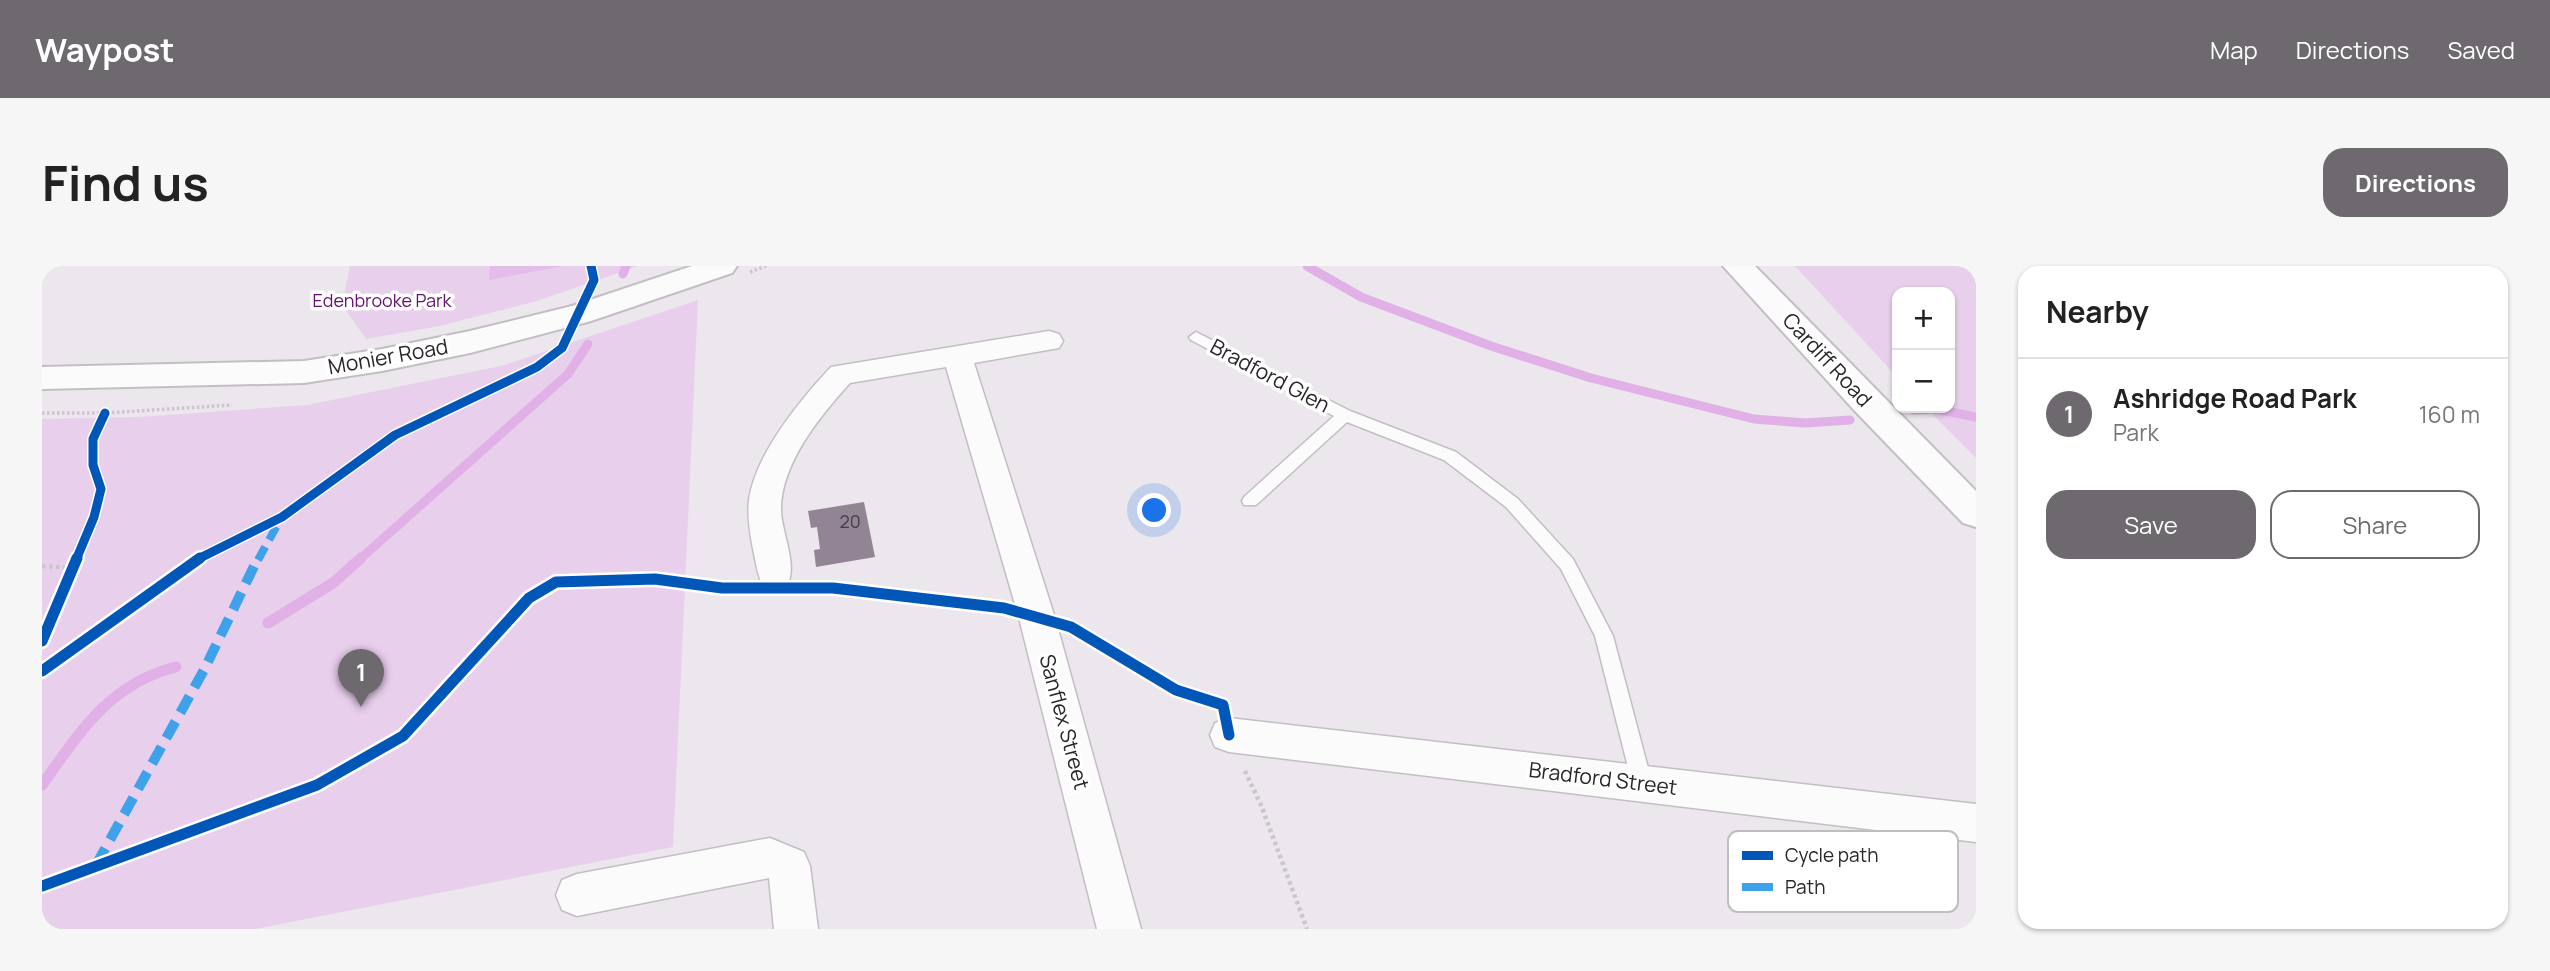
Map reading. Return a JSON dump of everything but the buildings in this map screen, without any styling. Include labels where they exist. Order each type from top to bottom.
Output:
[{"type":"main road","name":"Monier Road","points":[[42,378],[282,373],[382,360],[470,342],[580,314],[723,266]]},
{"type":"main road","name":"Cardiff Road","points":[[1738,266],[1866,402],[1976,513]]},
{"type":"street","points":[[775,576],[765,502],[771,474],[826,389],[841,374],[1049,341]]},
{"type":"street","name":"Sanflex Street","points":[[957,355],[1037,618],[1119,929]]},
{"type":"street","name":"Bradford Street","points":[[1229,735],[1976,823]]},
{"type":"street","points":[[577,895],[770,858],[789,866],[796,929]]},
{"type":"lane","name":"Bradford Glen","points":[[1196,337],[1345,415],[1450,456],[1512,503],[1567,564],[1604,636],[1642,783]]},
{"type":"lane","name":"Bradford Glen","points":[[1250,501],[1345,415]]},
{"type":"path","points":[[42,413],[104,417]]},
{"type":"path","points":[[68,580],[78,555]]},
{"type":"path","points":[[42,566],[73,568]]},
{"type":"path","points":[[1229,735],[1261,805],[1307,929]]},
{"type":"green space","name":"Edenbrooke Park","points":[[350,266],[638,266],[537,301],[435,327],[366,339],[342,305]]},
{"type":"green space","points":[[1795,266],[1976,266],[1976,458],[1931,413],[1955,413],[1955,287],[1892,287],[1892,372]]},
{"type":"green space","points":[[698,300],[673,847],[255,929],[42,929],[42,419],[139,417],[307,405],[501,366]]},
{"type":"shaded area","points":[[490,266],[563,266],[489,280]]},
{"type":"waterway","points":[[623,274],[626,266]]},
{"type":"waterway","points":[[1307,266],[1361,297],[1491,346],[1591,378],[1754,419],[1805,423],[1850,420]]},
{"type":"waterway","points":[[359,560],[568,374],[588,344]]},
{"type":"waterway","points":[[1955,413],[1976,417]]},
{"type":"waterway","points":[[268,623],[333,583],[361,558]]},
{"type":"waterway","points":[[42,785],[98,712],[132,685],[176,667]]},
{"type":"marked path","points":[[96,865],[204,670],[280,520]]},
{"type":"cycle path","points":[[42,671],[188,564],[282,517],[395,435],[537,367],[562,348],[594,280],[591,266]]},
{"type":"cycle path","points":[[42,641],[94,517],[101,489],[93,465],[93,439],[105,413]]},
{"type":"cycle path","points":[[42,886],[317,785],[403,736],[529,598],[556,582],[655,579],[722,588],[833,588],[1004,608],[1071,627],[1176,690],[1223,705],[1229,735]]},
{"type":"place","name":"Ashridge Road Park","points":[[361,707]]}]
